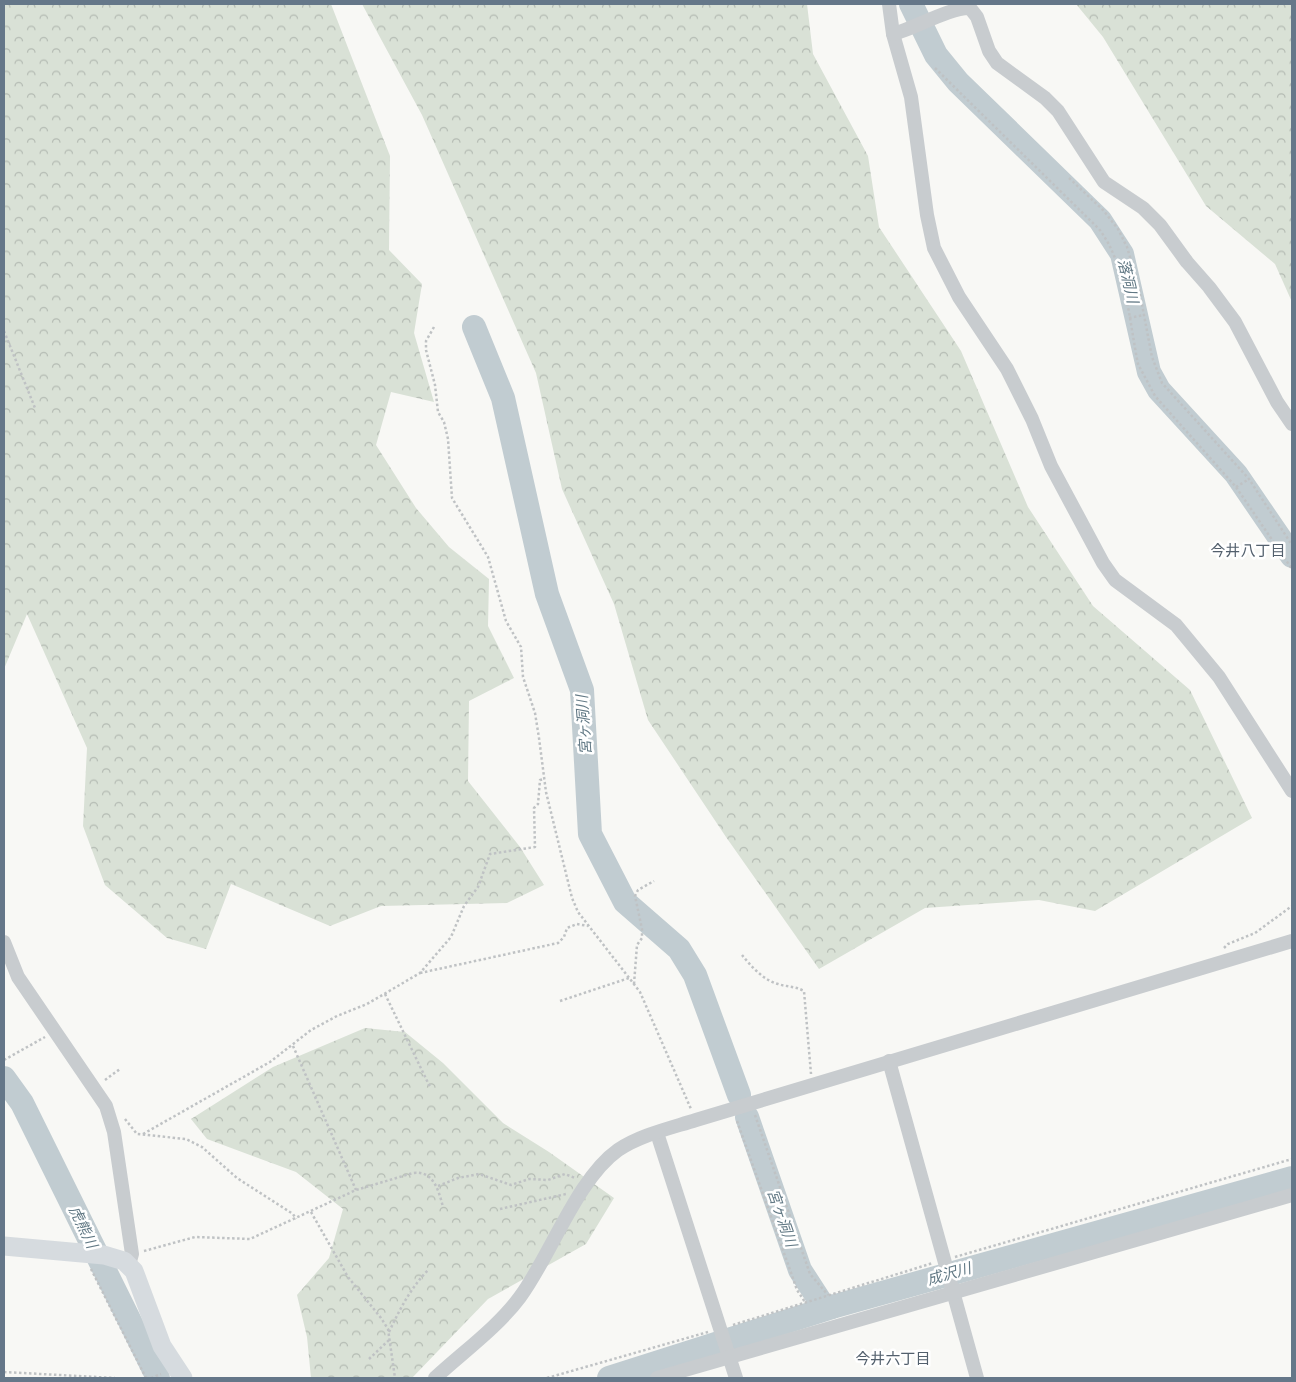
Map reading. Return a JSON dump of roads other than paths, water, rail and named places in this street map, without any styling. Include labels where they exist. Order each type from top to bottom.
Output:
[{"type":"main road","points":[[4,1246],[131,1260],[162,1346],[184,1378]]},
{"type":"street","points":[[889,4],[893,34],[911,97],[926,214],[934,248],[959,297],[1007,370],[1032,419],[1051,466],[1103,563],[1115,580],[1176,624],[1182,631],[1242,711],[1292,791]]},
{"type":"street","points":[[893,34],[912,29],[960,7],[970,8],[977,17],[989,51],[997,62],[1058,111],[1104,182],[1143,208],[1160,225],[1187,262],[1209,286],[1235,322],[1277,402],[1292,424]]},
{"type":"street","points":[[435,1378],[518,1299],[539,1268],[578,1197],[618,1150],[657,1133],[696,1120],[1292,941]]},
{"type":"street","points":[[4,942],[18,976],[106,1106],[114,1132],[131,1260]]},
{"type":"street","points":[[889,1061],[978,1378]]},
{"type":"street","points":[[657,1133],[736,1378]]},
{"type":"street","points":[[657,1378],[1292,1195]]},
{"type":"waterway","name":"落洞川","points":[[911,4],[936,55],[958,82],[1100,220],[1122,254],[1149,372],[1159,390],[1236,474],[1292,556]]},
{"type":"waterway","name":"宮ヶ洞川","points":[[474,327],[503,398],[547,594],[582,690],[590,834],[625,902],[679,949],[695,975],[739,1095]]},
{"type":"waterway","name":"虎熊川","points":[[4,1078],[22,1103],[158,1378]]},
{"type":"waterway","name":"宮ヶ洞川","points":[[747,1117],[800,1270],[822,1304],[832,1307]]},
{"type":"waterway","name":"成沢川","points":[[609,1378],[832,1307],[1292,1178]]},
{"type":"district","name":"今井八丁目","points":[[1248,551]]},
{"type":"district","name":"今井六丁目","points":[[893,1359]]}]
